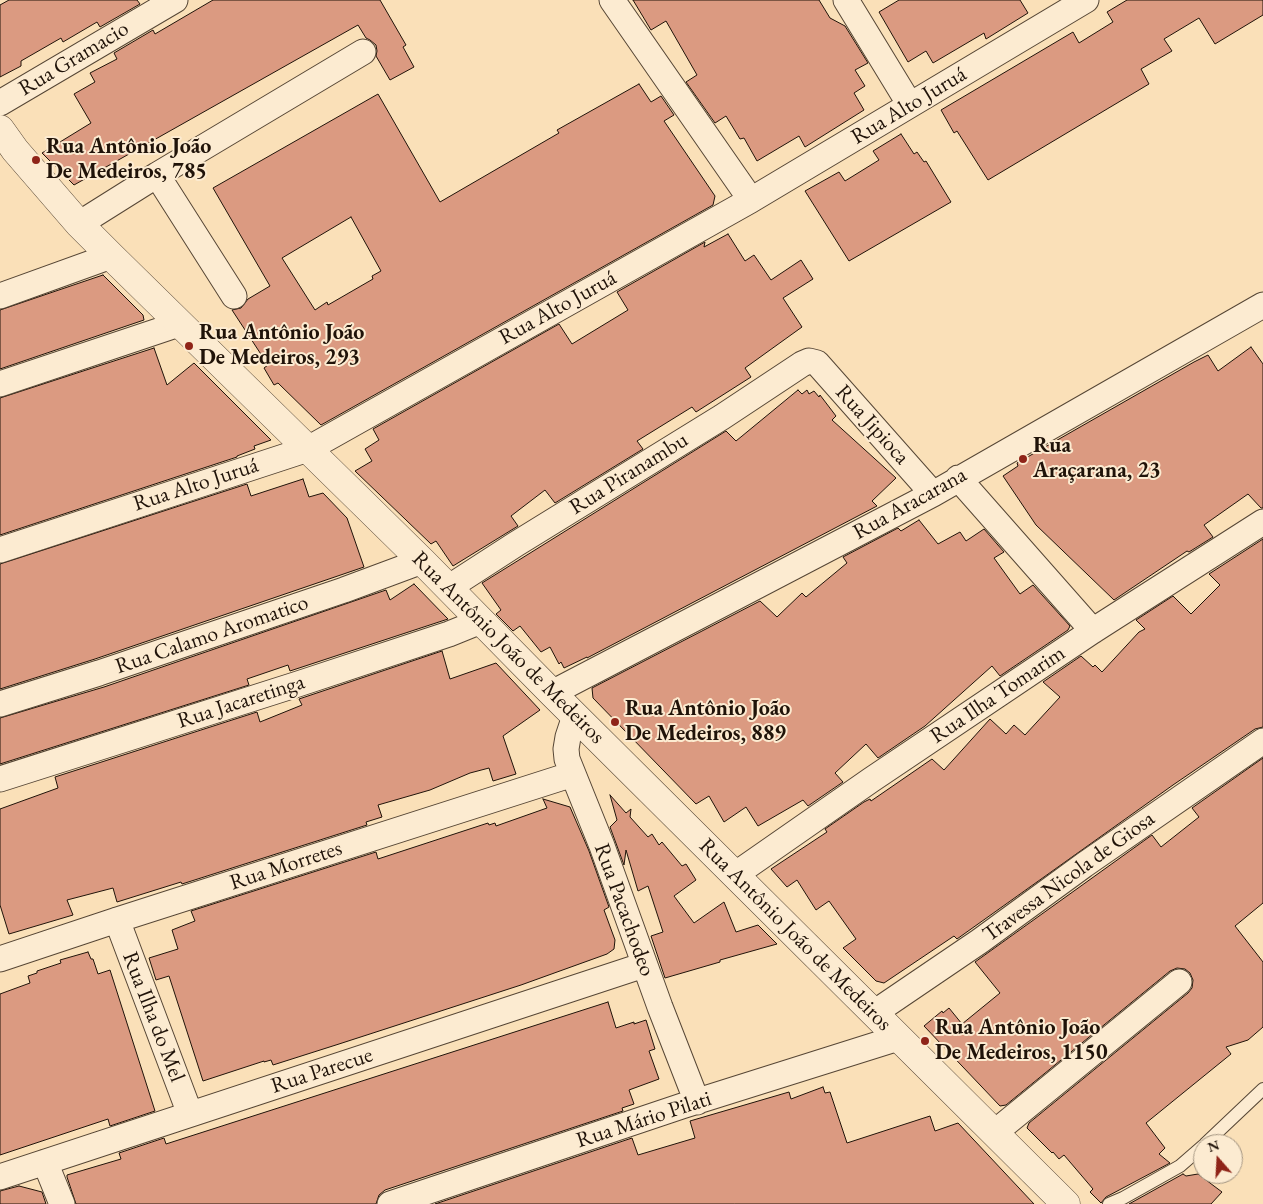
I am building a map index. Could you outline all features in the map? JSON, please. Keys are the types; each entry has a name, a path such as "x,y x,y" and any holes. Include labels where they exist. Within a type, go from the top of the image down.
{"street":[{"name":"Rua Gramacio","path":"0,103 174,0"},
{"path":"612,0 751,200"},
{"path":"846,0 910,105"},
{"name":"Rua Alto Juruá","path":"0,550 308,449 751,200 1080,1"},
{"path":"79,224 362,52"},
{"name":"Rua Antônio João de Medeiros","path":"0,129 15,150 79,224 422,561 575,716 1066,1204"},
{"path":"157,175 234,296"},
{"path":"0,296 111,256"},
{"name":"Rua Aracarana","path":"552,693 933,494 1263,305"},
{"path":"0,384 179,324"},
{"name":"Rua Jipioca","path":"809,361 817,363 933,494"},
{"name":"Rua Piranambu","path":"448,588 809,361"},
{"path":"958,478 1093,631"},
{"name":"Rua Ilha Tomarim","path":"736,874 880,774 1093,631 1263,522"},
{"name":"Rua Calamo Aromatico","path":"0,704 99,674 344,590 422,561"},
{"name":"Rua Jacaretinga","path":"0,779 298,684 449,634 481,621"},
{"name":"Rua Pacachodeo","path":"575,716 566,749 573,774 602,846 644,965 697,1102"},
{"name":"Travessa Nicola de Giosa","path":"874,1013 980,941 1092,859 1263,741"},
{"name":"Rua Morretes","path":"0,959 573,774"},
{"name":"Rua Ilha do Mel","path":"117,920 190,1114"},
{"name":"Rua Parecue","path":"0,1177 644,965"},
{"path":"994,1134 1180,982"},
{"name":"Rua Mário Pilati","path":"390,1204 697,1102 898,1038"},
{"path":"45,1162 62,1204"}],"lane":[{"path":"1216,1134 1263,1090"},
{"path":"1109,1204 1180,1166 1193,1155"}],"building":[{"path":"9,0 137,0 140,4 100,27 97,22 63,42 61,38 21,61 21,66 0,77 0,5"},
{"path":"213,0 380,0 406,45 403,47 414,67 390,80 376,56 376,45 366,38 358,25 74,185 42,153 91,123 74,94 95,82 90,73 117,59 114,53 153,30 155,34"},
{"path":"633,0 819,0 830,18 845,26 868,63 855,70 865,86 854,93 864,110 805,147 799,136 757,161 744,138 740,139 726,116 715,123 686,82 697,75 666,21 651,30"},
{"path":"899,0 1020,0 1028,13 986,39 984,33 933,63 926,51 908,62 879,12"},
{"path":"1127,0 1263,0 1263,15 1215,44 1199,18 1164,39 1172,51 1141,69 1149,84 988,180 957,131 954,133 941,110 1073,32 1079,43 1113,22 1107,12"},
{"path":"639,84 651,102 661,96 674,115 664,121 715,196 713,205 321,425 278,383 274,385 264,368 268,365 232,310 241,308 248,299 270,286 213,188 378,94 440,202 559,133 557,130","holes":["351,217 381,271 372,276 373,279 328,305 327,302 315,310 282,258"]},
{"path":"901,134 914,154 917,152 924,162 926,161 951,202 849,261 805,191 839,172 845,181 879,160 873,151"},
{"path":"728,234 745,261 754,255 771,280 801,260 813,279 783,298 802,327 745,368 751,377 696,412 692,407 637,441 643,449 555,503 545,490 511,516 518,526 453,566 436,541 431,544 355,471 372,461 365,449 379,440 373,429 559,324 572,344 628,310 617,292 705,242 704,247"},
{"path":"103,275 143,315 144,320 0,369 0,310"},
{"path":"1251,347 1263,364 1263,508 1248,494 1204,525 1213,537 1189,552 1187,551 1114,600 1036,525 1003,476 1018,466 1017,463 1194,362 1208,355 1218,371"},
{"path":"154,348 167,385 194,363 271,440 254,446 255,449 237,457 0,535 0,398"},
{"path":"798,390 802,394 807,390 809,394 814,391 819,397 820,395 836,416 832,420 896,478 872,501 877,506 587,658 564,668 561,662 559,664 550,647 541,652 520,626 513,631 496,614 501,610 482,583 726,431 736,441"},
{"path":"303,479 309,497 323,493 347,518 364,567 95,659 0,689 0,564 247,484 251,496"},
{"path":"919,520 938,544 960,532 966,541 984,529 1004,552 994,558 1020,594 1033,585 1070,626 1068,630 1000,676 992,666 925,726 878,758 866,744 835,773 843,782 808,806 803,800 758,826 746,807 724,822 709,796 696,804 593,698 592,688 760,601 777,617 802,593 806,597 847,563 843,557 898,528 901,531"},
{"path":"1263,539 1263,727 1255,729 1173,785 957,939 954,936 884,983 876,981 843,948 856,939 829,901 816,910 797,880 787,887 771,869 827,832 825,829 864,802 870,799 871,801 932,759 944,770 990,719 1006,734 1014,725 1025,735 1060,697 1043,682 1081,656 1102,672 1139,632 1145,629 1136,620 1173,596 1191,614 1220,585 1209,574"},
{"path":"414,584 448,619 290,671 288,665 247,679 249,685 0,764 0,718 104,687 386,590 390,600"},
{"path":"442,651 450,679 496,663 540,710 503,736 516,774 493,781 489,768 470,773 430,790 378,805 382,817 366,822 367,825 182,884 181,882 117,902 113,888 67,900 73,915 9,934 0,905 0,809 58,788 55,777 257,712 260,722 302,705 299,699"},
{"path":"1263,758 1263,903 1235,926 1263,962 1263,1027 1248,1040 1226,1047 1231,1054 1146,1123 1165,1148 1159,1154 1170,1163 1106,1197 1101,1203 1090,1192 1093,1189 1064,1155 1059,1159 1027,1128 1029,1123 1188,993 1192,988 1193,980 1190,973 1185,969 1177,968 1170,971 1006,1105 1000,1106 924,1026 942,1011 943,1013 949,1008 962,1024 1000,993 975,962 1152,835 1161,847 1199,817 1192,808"},
{"path":"610,795 626,813 631,809 630,817 648,837 652,834 659,845 662,842 682,866 686,864 696,880 674,896 694,923 724,902 736,932 758,925 777,944 665,978 651,936 663,932 648,886 638,891 626,850 624,865 610,827 617,820"},
{"path":"543,799 570,807 589,851 609,907 604,910 615,940 614,949 607,954 521,985 339,1044 273,1065 271,1060 264,1061 203,1081 169,976 156,980 149,958 178,949 172,930 195,921 191,911 376,852 378,859 488,823 489,825 495,823 496,826 547,808"},
{"path":"88,952 91,959 93,959 98,974 110,970 155,1111 110,1126 108,1119 0,1155 0,994 30,983 28,976 61,963 60,960"},
{"path":"608,1002 616,1028 646,1020 655,1049 649,1051 659,1079 629,1090 634,1104 622,1108 623,1111 385,1190 379,1195 376,1204 76,1204 67,1175 121,1159 119,1153 164,1138 166,1144"},
{"path":"823,1087 825,1093 830,1092 847,1143 930,1116 935,1131 958,1123 1034,1204 435,1204 632,1138 638,1155 695,1138 690,1121 789,1092 791,1099"},
{"path":"1183,1174 1186,1176 1193,1175 1193,1184 1211,1184 1222,1192 1211,1204 1129,1204"},
{"path":"19,1186 42,1192 46,1204 0,1204 0,1191"}],"place":[{"name":"Rua Antônio João De Medeiros, 785","path":"36,160"},
{"name":"Rua Antônio João De Medeiros, 293","path":"189,346"},
{"name":"Rua Araçarana, 23","path":"1023,459"},
{"name":"Rua Antônio João De Medeiros, 889","path":"615,722"},
{"name":"Rua Antônio João De Medeiros, 1150","path":"925,1041"}]}
